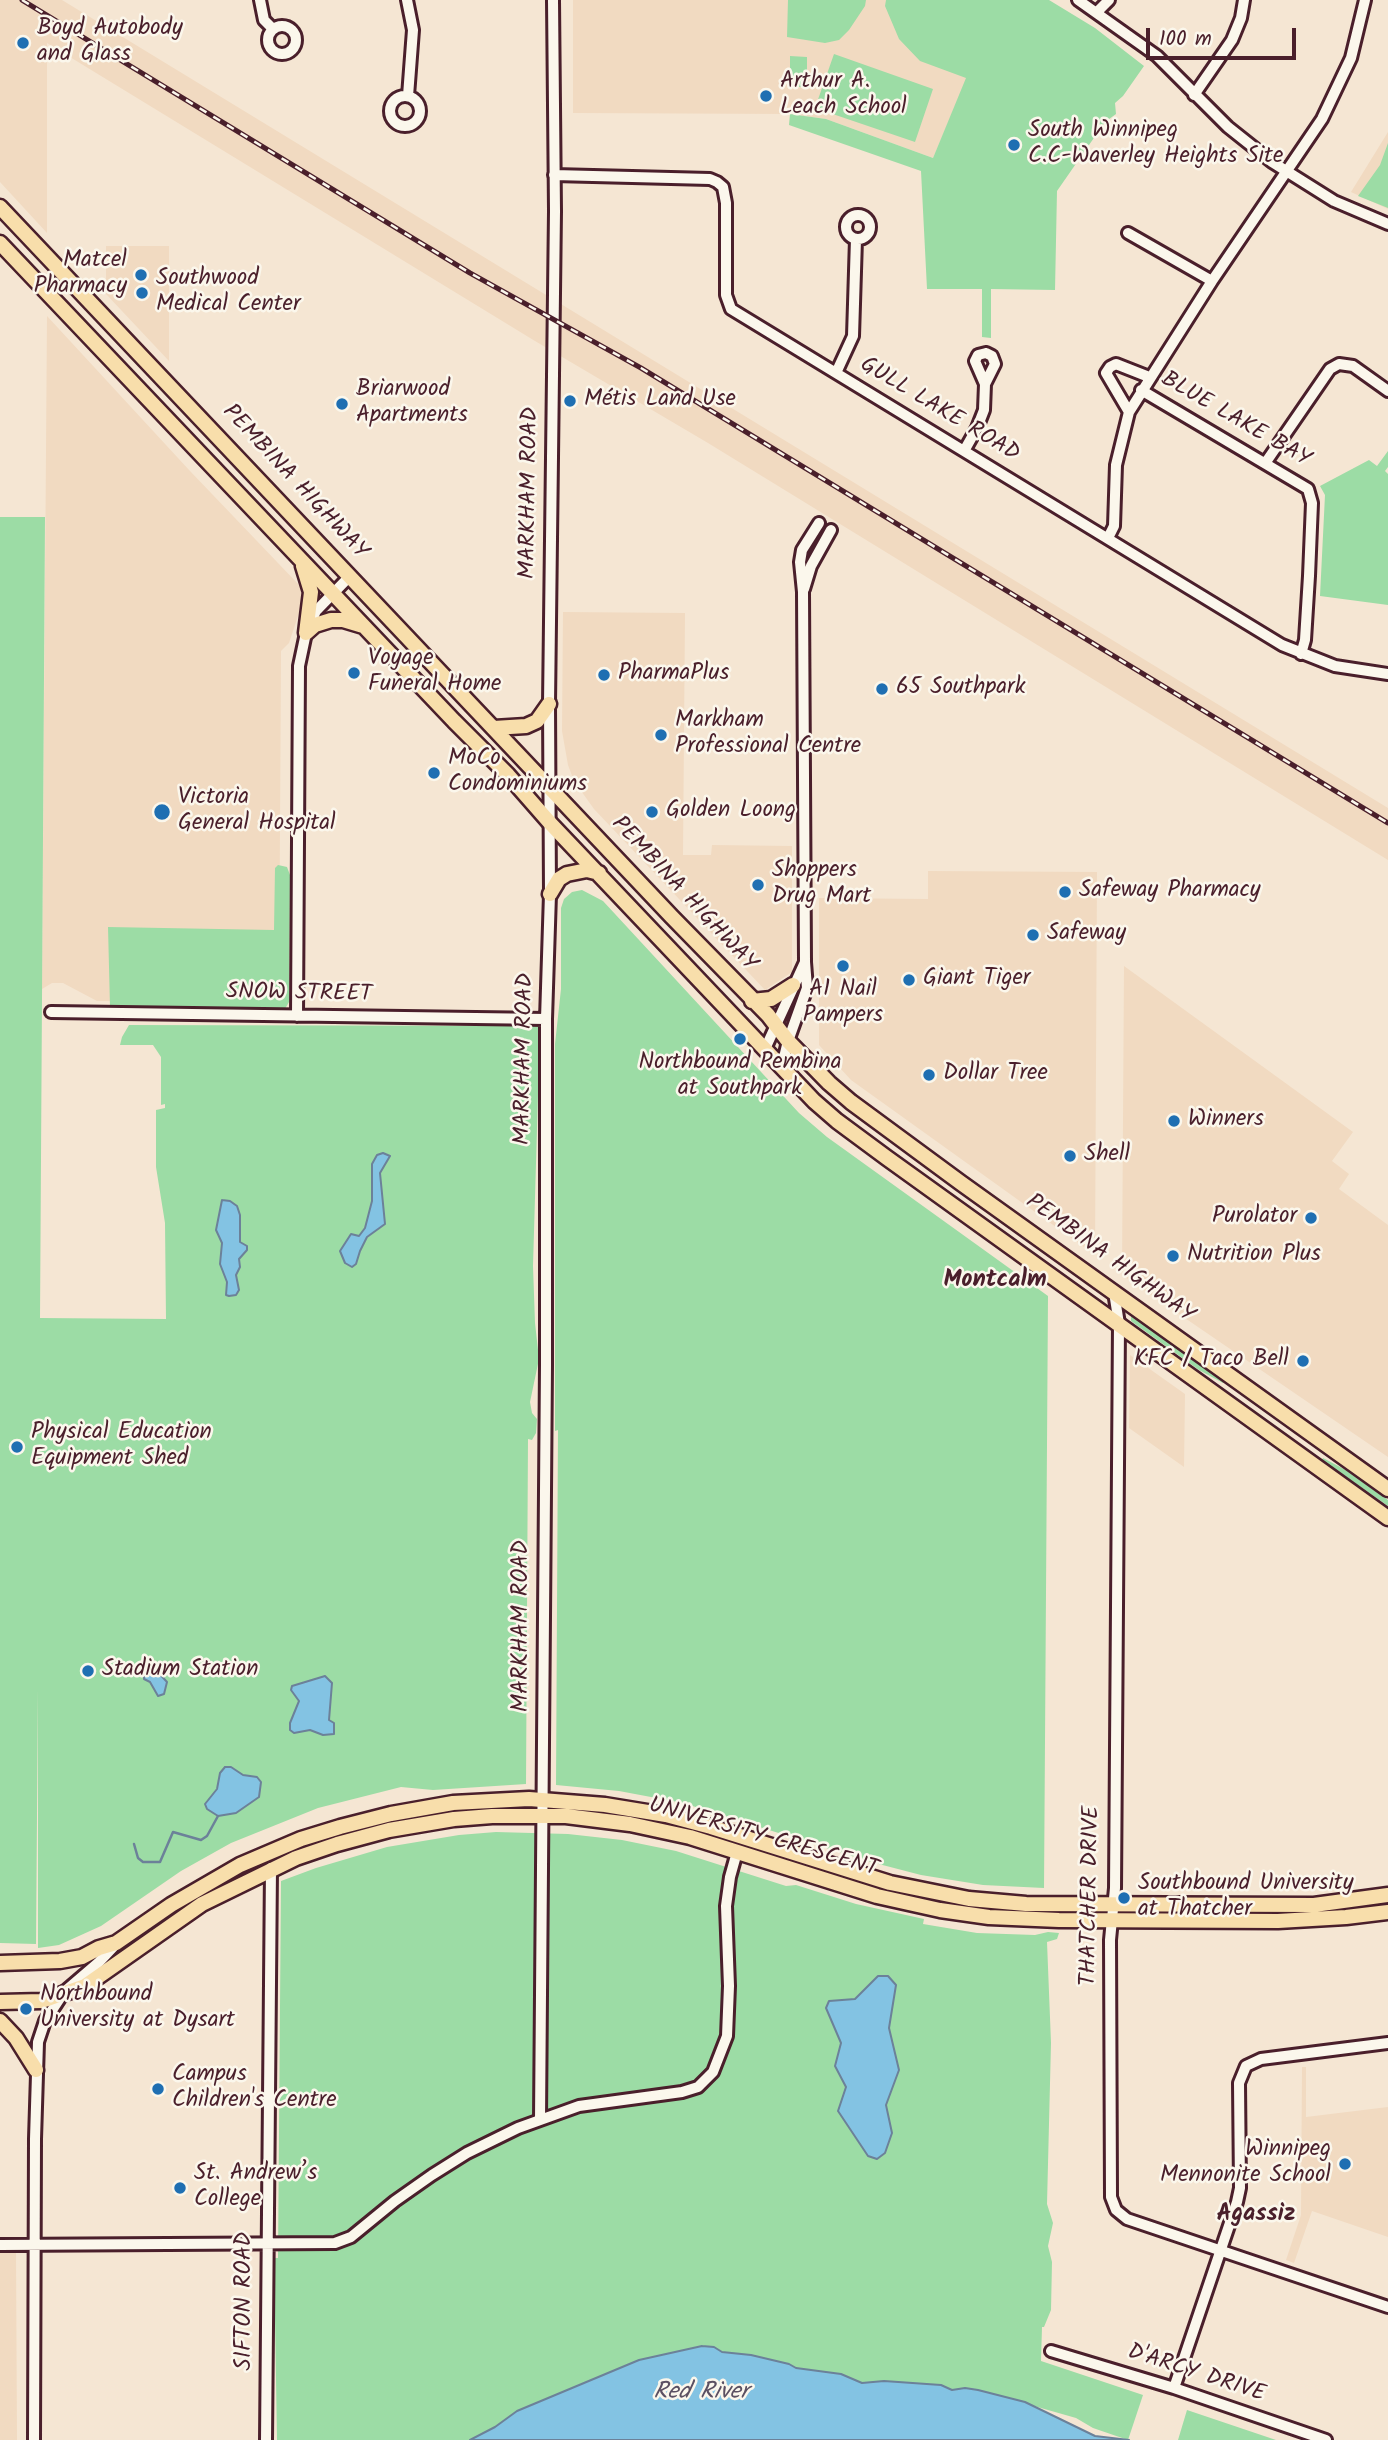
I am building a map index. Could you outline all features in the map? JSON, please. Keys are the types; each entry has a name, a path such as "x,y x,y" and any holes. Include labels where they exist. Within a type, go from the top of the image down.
{"main road":[{"name":"PEMBINA HIGHWAY","path":"0,207 768,1015 788,1041 851,1102 1388,1489"},
{"name":"PEMBINA HIGHWAY","path":"0,243 508,775 550,823 765,1049 837,1121 1388,1518"},
{"path":"210,464 230,449"},
{"path":"300,558 311,592 306,633"},
{"path":"306,633 315,625 331,620 343,620 364,627"},
{"path":"495,728 526,726 537,721 549,704"},
{"path":"550,894 559,879 567,874 587,870 598,873"},
{"path":"751,1000 771,999 793,985"},
{"name":"UNIVERSITY CRESCENT","path":"0,1964 60,1961 116,1943 217,1878 301,1839 370,1818 477,1801 543,1799 606,1805 676,1818 931,1893 999,1902 1314,1905 1360,1901 1388,1895"},
{"name":"UNIVERSITY CRESCENT","path":"0,2002 34,2002 60,1996 92,1982 196,1907 271,1868 337,1844 403,1827 454,1819 542,1815 629,1824 690,1837 877,1896 928,1908 1004,1918 1298,1921 1388,1912"},
{"path":"0,2021 16,2038 36,2070"}],"street":[{"path":"260,0 264,20 273,29"},
{"path":"407,0 412,30 408,96"},
{"name":"MARKHAM ROAD","path":"540,2119 554,0"},
{"path":"1079,0 1157,56 1194,95 1252,147 1286,172 1334,201 1388,224"},
{"path":"1097,12 1109,0"},
{"path":"1194,95 1232,40 1241,18 1244,0"},
{"path":"1108,538 1114,526 1118,454 1129,412 1212,281 1306,145 1334,96 1351,58 1365,0"},
{"name":"GULL LAKE ROAD","path":"554,175 710,179 717,182 723,187 726,203 726,295 731,309 1282,645 1335,666 1388,674"},
{"path":"1128,233 1212,281"},
{"path":"836,373 853,336 856,239"},
{"path":"1129,412 1106,373 1116,364 1149,377"},
{"path":"1266,462 1330,369 1339,364 1353,366 1388,391"},
{"path":"964,451 984,410 985,384"},
{"name":"BLUE LAKE BAY","path":"1142,390 1308,489 1312,503 1305,640 1301,653"},
{"path":"782,1066 807,988 804,962 803,592 800,574 802,550 819,523"},
{"path":"803,592 811,566 831,530"},
{"path":"297,1016 299,666 306,633 316,611 349,576"},
{"path":"765,1049 804,962"},
{"name":"SNOW STREET","path":"51,1012 546,1019"},
{"name":"THATCHER DRIVE","path":"1114,1292 1119,1324 1111,2197 1116,2210 1127,2219 1388,2307"},
{"path":"0,2245 267,2241 335,2243 346,2239 403,2194 447,2165 540,2119 595,2102 692,2090 708,2079 722,2054 727,2036 729,1997 726,1906 737,1852"},
{"name":"SIFTON ROAD","path":"266,2440 271,1868"},
{"path":"34,2440 36,2070 42,2027 60,1996 116,1943"},
{"path":"1174,2388 1240,2188 1239,2083 1246,2066 1261,2059 1388,2043"},
{"name":"D'ARCY DRIVE","path":"1052,2351 1174,2388 1326,2440"}],"shaded area":[{"path":"0,0 62,0 1388,808 1388,860 708,443 535,341 47,43 47,233 0,182"},
{"name":"Arthur A. Leach School","path":"573,0 990,0 967,78 933,158 826,119 790,114 573,113"},
{"path":"1388,132 1388,209 1351,192"},
{"path":"106,246 169,246 169,361 106,294"},
{"name":"Victoria General Hospital","path":"47,316 300,586 303,601 289,643 281,651 279,1002 97,1001 63,983 52,983 42,989"},
{"path":"563,612 685,613 683,855 711,855 712,845 792,846 792,972 765,990 594,809 574,781 568,765 562,731"},
{"path":"928,871 1097,872 1095,1255 851,1080 819,1045 819,898 928,899"},
{"path":"1124,966 1353,1132 1332,1161 1349,1174 1339,1189 1388,1225 1388,1457 1122,1275"},
{"path":"1130,1355 1185,1394 1184,1467 1129,1428"},
{"name":"Winnipeg Mennonite School","path":"1302,2067 1306,2067 1306,2117 1388,2107 1388,2237 1312,2211 1294,2263 1286,2260 1301,2215"},
{"path":"0,2251 16,2252 17,2440 0,2440"}],"green space":[{"path":"788,0 866,0 849,30 839,40 825,43 787,37"},
{"name":"South Winnipeg C.C-Waverley Heights Site","path":"886,0 1049,0 1095,28 1144,66 1115,103 1116,114 1105,122 1057,191 1055,290 991,289 991,338 982,337 982,289 927,289 921,171 789,125 790,114 826,119 933,158 966,78 920,61 899,39 885,6"},
{"path":"834,54 933,89 915,142 815,108"},
{"path":"790,56 807,57 807,87 790,87"},
{"path":"1388,143 1388,208 1358,196 1380,165"},
{"path":"1388,451 1388,467 1385,471 1388,474 1388,605 1320,596 1325,495 1320,486 1369,460 1377,466"},
{"path":"0,517 45,517 40,1318 166,1319 165,1223 156,1167 156,1110 165,1108 165,1104 161,1105 161,1057 153,1045 120,1045 129,1025 540,1026 533,1266 539,1359 530,1402 532,1413 537,1419 536,1433 532,1440 528,1439 526,1784 433,1790 401,1787 318,1808 231,1843 181,1871 101,1926 59,1945 38,1948 38,1688 36,1944 0,1943"},
{"path":"278,865 287,867 290,875 289,1002 285,1009 110,1007 108,927 274,930 275,868"},
{"path":"582,890 603,901 799,1113 827,1137 1048,1296 1044,1888 983,1885 921,1875 683,1803 619,1791 556,1785 558,1430 555,1431 555,1044 561,989 561,908 564,899 572,892"},
{"path":"1131,1315 1224,1382 1199,1370 1131,1321"},
{"path":"1323,1458 1344,1469 1388,1500 1388,1506 1322,1460"},
{"path":"496,1832 568,1834 622,1840 676,1851 786,1886 796,1885 856,1904 924,1919 923,1924 977,1933 1059,1933 1057,1939 1047,1942 1051,2043 1047,2204 1053,2223 1048,2246 1052,2262 1051,2310 1042,2327 1041,2361 1143,2395 1128,2440 1093,2428 1076,2418 978,2390 952,2390 941,2385 884,2381 862,2383 841,2374 795,2368 789,2364 751,2355 722,2352 714,2347 517,2411 470,2440 277,2440 274,2258 278,2258 281,1881 387,1847"},
{"path":"1187,2410 1276,2440 1178,2440"}],"water":[{"path":"383,1153 390,1156 380,1173 385,1224 367,1237 356,1264 352,1267 345,1263 340,1251 351,1234 359,1236 365,1228 372,1201 372,1164 377,1155"},
{"path":"222,1200 237,1206 240,1215 240,1242 247,1246 239,1259 240,1267 236,1275 239,1290 236,1295 229,1296 226,1295 227,1282 220,1264 222,1243 216,1230"},
{"path":"155,1669 167,1682 164,1694 158,1696 150,1682 144,1679 144,1670"},
{"path":"325,1676 332,1683 329,1720 334,1723 334,1734 323,1735 310,1730 294,1733 290,1730 290,1723 299,1701 291,1690 292,1686"},
{"path":"225,1767 231,1767 243,1775 257,1777 261,1782 259,1797 236,1813 218,1816 207,1809 205,1804 217,1789 220,1773"},
{"path":"878,1976 888,1976 896,1985 889,2028 899,2070 886,2105 892,2133 885,2153 877,2159 868,2156 838,2111 846,2087 835,2066 841,2043 826,2008 829,2001 855,1999"},
{"name":"Red River","path":"702,2346 714,2347 722,2352 751,2355 796,2368 841,2374 862,2383 884,2381 941,2385 952,2390 978,2390 1025,2402 1095,2436 1129,2440 470,2440 517,2411 639,2360"}],"waterway":[{"path":"134,1844 138,1858 143,1862 160,1862 173,1832 201,1840 207,1836 218,1816"}],"railway":[{"path":"22,0 470,273 641,368 1388,823"}],"place":[{"name":"Boyd Autobody and Glass","path":"23,43"},
{"name":"Arthur A. Leach School","path":"766,96"},
{"name":"South Winnipeg C.C-Waverley Heights Site","path":"1014,145"},
{"name":"Matcel Pharmacy","path":"141,275"},
{"name":"Southwood Medical Center","path":"142,293"},
{"name":"Métis Land Use","path":"570,401"},
{"name":"Briarwood Apartments","path":"342,404"},
{"name":"Voyage Funeral Home","path":"354,673"},
{"name":"PharmaPlus","path":"604,675"},
{"name":"65 Southpark","path":"882,689"},
{"name":"Markham Professional Centre","path":"661,735"},
{"name":"MoCo Condominiums","path":"434,773"},
{"name":"Victoria General Hospital","path":"162,812"},
{"name":"Golden Loong","path":"652,812"},
{"name":"Shoppers Drug Mart","path":"758,885"},
{"name":"Safeway Pharmacy","path":"1065,892"},
{"name":"Safeway","path":"1033,935"},
{"name":"A1 Nail Pampers","path":"843,966"},
{"name":"Giant Tiger","path":"909,980"},
{"name":"Northbound Pembina at Southpark","path":"740,1039"},
{"name":"Dollar Tree","path":"929,1075"},
{"name":"Winners","path":"1174,1121"},
{"name":"Shell","path":"1070,1156"},
{"name":"Purolator","path":"1311,1218"},
{"name":"Nutrition Plus","path":"1173,1256"},
{"name":"KFC / Taco Bell","path":"1303,1361"},
{"name":"Physical Education Equipment Shed","path":"17,1447"},
{"name":"Stadium Station","path":"88,1671"},
{"name":"Southbound University at Thatcher","path":"1124,1898"},
{"name":"Northbound University at Dysart","path":"26,2009"},
{"name":"Campus Children's Centre","path":"158,2089"},
{"name":"Winnipeg Mennonite School","path":"1345,2164"},
{"name":"St. Andrew’s College","path":"180,2188"}],"district":[{"name":"Montcalm","path":"995,1282"},
{"name":"Agassiz","path":"1256,2216"}]}
